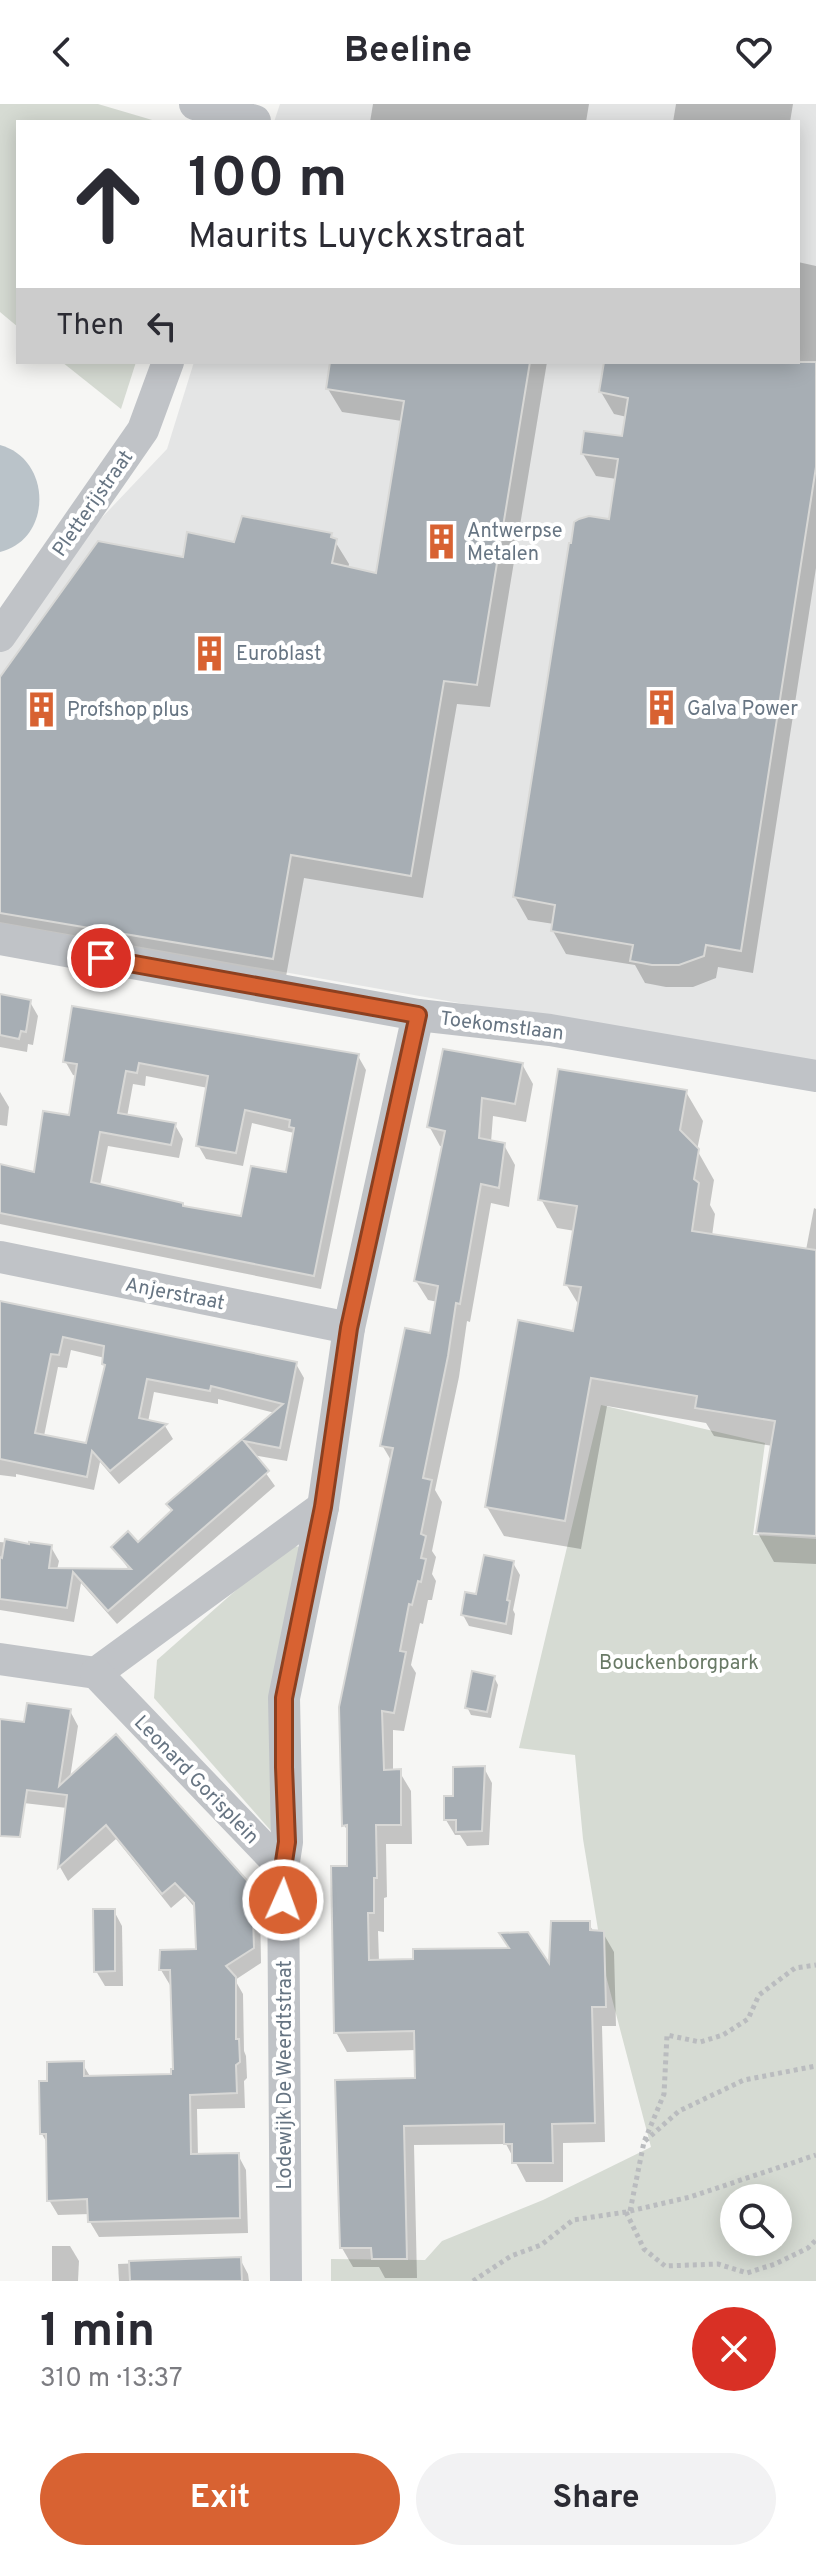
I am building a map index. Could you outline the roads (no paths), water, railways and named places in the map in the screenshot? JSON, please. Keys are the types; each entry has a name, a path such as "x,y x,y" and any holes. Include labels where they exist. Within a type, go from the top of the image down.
{"street":[{"path":"195,104 248,120"},
{"name":"Pletterijstraat","path":"0,636 143,430 167,364"},
{"name":"Toekomstlaan","path":"0,939 418,1015 550,1030 816,1076"},
{"name":"Leonard Gorisplein","path":"283,1868 287,1842 284,1698 323,1507 349,1328 418,1015"},
{"name":"Anjerstraat","path":"0,1257 349,1328"},
{"path":"0,1659 96,1673 323,1507"},
{"name":"Leonard Gorisplein","path":"96,1673 283,1868"},
{"name":"Lodewijk De Weerdtstraat","path":"283,1868 286,2281"}],"place":[{"name":"Antwerpse Metalen","path":"441,541"},
{"name":"Euroblast","path":"210,653"},
{"name":"Galva Power","path":"661,708"},
{"name":"Profshop plus","path":"41,709"}],"park label":[{"name":"Bouckenborgpark","path":"679,1662"}]}
